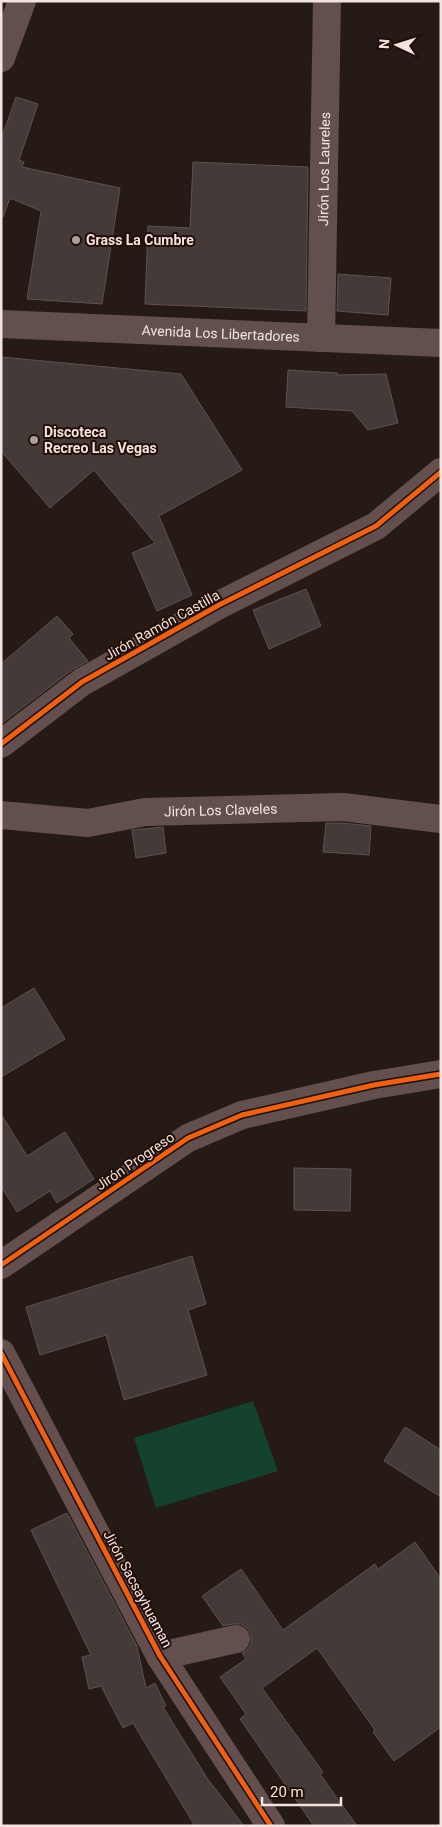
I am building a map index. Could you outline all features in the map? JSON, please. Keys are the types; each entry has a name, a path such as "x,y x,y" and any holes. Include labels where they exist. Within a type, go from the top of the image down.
{"street":[{"path":"1,58 22,1"},
{"name":"Jirón Los Laureles","path":"321,338 327,1"},
{"name":"Avenida Los Libertadores","path":"1,324 441,343"},
{"name":"Jirón Ramón Castilla","path":"1,744 82,682 219,606 376,526 441,472"},
{"name":"Jirón Los Claveles","path":"1,815 88,823 146,812 343,807 441,819"},
{"name":"Jirón Progreso","path":"1,1265 188,1138 242,1116 374,1085 441,1074"},
{"name":"Jirón Sacsayhuaman","path":"1,1353 160,1656 271,1826"},
{"path":"160,1656 236,1639"}],"green space":[{"path":"253,1401 278,1471 156,1508 134,1438"}],"building":[{"path":"16,97 38,104 19,160 24,162 22,167 120,188 102,304 27,299 41,211 10,198 3,217 1,217 1,140"},
{"path":"193,162 308,167 306,311 145,304 148,226 190,228"},
{"path":"338,274 391,278 388,315 337,311"},
{"path":"1,357 181,374 242,470 159,516 192,595 157,611 132,553 155,543 94,470 50,508 1,451"},
{"path":"288,370 337,373 337,375 386,374 398,423 368,430 352,411 286,407"},
{"path":"306,589 321,626 269,649 253,610"},
{"path":"57,616 73,634 69,638 88,661 72,670 1,724 1,664"},
{"path":"326,823 371,826 369,855 323,852"},
{"path":"163,827 166,853 136,858 132,830"},
{"path":"34,988 65,1039 1,1077 1,1008"},
{"path":"1,1114 27,1156 65,1132 94,1179 57,1203 50,1191 17,1212 1,1186"},
{"path":"294,1168 351,1169 350,1211 294,1210"},
{"path":"192,1256 206,1304 188,1310 207,1375 124,1400 106,1335 40,1355 26,1307"},
{"path":"405,1427 441,1450 441,1497 384,1461"},
{"path":"67,1513 137,1646 146,1688 155,1683 166,1706 163,1707 207,1778 244,1826 195,1826 133,1723 123,1728 101,1686 89,1689 82,1657 91,1655 31,1530"},
{"path":"415,1542 441,1579 441,1727 394,1761 373,1732 375,1730 317,1648 262,1688 323,1772 320,1774 357,1826 314,1826 240,1719 246,1714 220,1677 246,1659 242,1653 251,1644 251,1635 248,1629 241,1624 223,1626 202,1596 241,1569 283,1630 375,1564 378,1569"}],"cycle path":[{"path":"1,744 82,682 219,605 376,526 441,472"},
{"path":"1,1265 188,1138 242,1115 374,1085 441,1074"},
{"path":"1,1353 160,1656 271,1826"}],"place":[{"name":"Grass La Cumbre","path":"76,240"},
{"name":"Discoteca Recreo Las Vegas","path":"34,440"}]}
